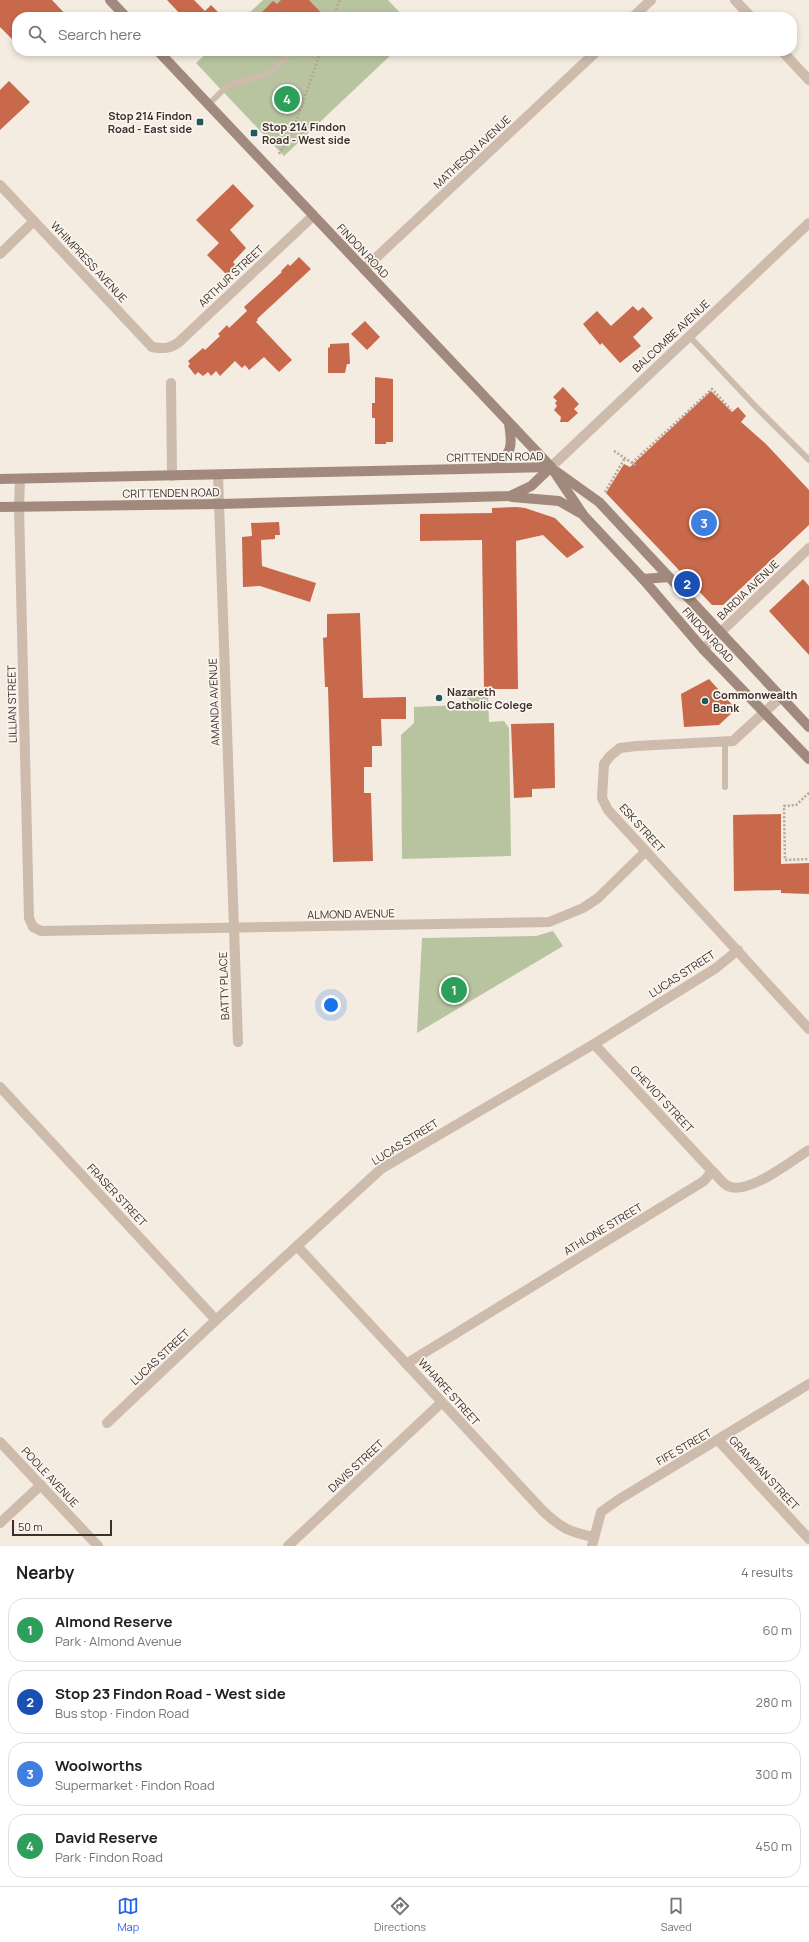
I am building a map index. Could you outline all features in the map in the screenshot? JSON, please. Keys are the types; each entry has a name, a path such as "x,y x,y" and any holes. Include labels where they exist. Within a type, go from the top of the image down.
{"main road":[{"path":"110,0 121,12"},
{"name":"FINDON ROAD","path":"163,56 550,467 583,515 643,579 703,649 809,759"},
{"path":"492,468 505,459 509,452 511,444 509,424"},
{"name":"FINDON ROAD","path":"550,467 599,502 809,727"},
{"name":"CRITTENDEN ROAD","path":"0,479 550,467"},
{"name":"CRITTENDEN ROAD","path":"0,507 219,504 510,496 535,483 550,467"},
{"path":"510,496 559,501 583,515"},
{"path":"643,579 669,577"}],"street":[{"path":"638,12 651,0"},
{"path":"735,0 746,12"},
{"name":"MATHESON AVENUE","path":"364,270 592,56"},
{"path":"787,56 809,80"},
{"name":"WHIMPRESS AVENUE","path":"0,185 152,346 163,349"},
{"name":"ARTHUR STREET","path":"163,349 172,348 179,342 313,216"},
{"path":"0,254 34,221"},
{"name":"BALCOMBE AVENUE","path":"550,467 809,223"},
{"path":"171,383 172,476"},
{"name":"AMANDA AVENUE","path":"218,475 234,928"},
{"name":"LILLIAN STREET","path":"20,479 19,507 29,918 33,927"},
{"name":"BARDIA AVENUE","path":"703,649 809,548"},
{"name":"ESK STREET","path":"781,697 733,741 725,743 636,746 620,748 610,756 604,764 602,798 608,810 809,1029"},
{"name":"ALMOND AVENUE","path":"33,927 41,931 549,922 583,908 598,898 646,850"},
{"name":"BATTY PLACE","path":"234,928 238,1042"},
{"name":"LUCAS STREET","path":"107,1423 216,1320 381,1169 594,1044 716,968 738,950"},
{"name":"CHEVIOT STREET","path":"594,1044 712,1171"},
{"name":"FRASER STREET","path":"0,1087 216,1320"},
{"path":"712,1171 728,1186 741,1188 755,1184 809,1150"},
{"name":"ATHLONE STREET","path":"406,1364 704,1182 712,1171"},
{"name":"WHARFE STREET","path":"297,1246 441,1403 543,1511 561,1527 593,1542"},
{"name":"FIFE STREET","path":"593,1542 601,1512 618,1500 809,1384"},
{"name":"DAVIS STREET","path":"288,1546 441,1403"},
{"name":"GRAMPIAN STREET","path":"718,1440 809,1539"},
{"name":"POOLE AVENUE","path":"0,1442 98,1546"},
{"path":"0,1523 41,1485"}],"lane":[{"path":"208,105 228,85 269,74 287,56"},
{"path":"689,336 756,408 809,460"},
{"path":"725,743 725,787"}],"path":[{"path":"335,12 340,0"},
{"path":"279,154 291,135 319,56"},
{"path":"632,463 712,389 731,410"},
{"path":"614,451 637,466"},
{"path":"603,496 625,458"},
{"path":"809,793 796,806 784,806 785,860 809,860"}],"green space":[{"path":"263,0 388,0 399,12 250,12"},
{"path":"204,56 390,56 284,156 196,63"},
{"path":"488,695 489,722 504,721 509,728 511,856 402,859 401,735 414,723 414,707 460,705 470,696"},
{"path":"553,931 563,946 417,1033 422,938 536,936"}],"building":[{"path":"0,0 52,0 63,12 12,12 12,39 0,27"},
{"path":"167,0 194,0 205,11 211,5 218,12 178,12"},
{"path":"281,0 309,0 320,12 262,12 273,1 277,4"},
{"path":"9,81 30,102 0,130 0,90"},
{"path":"233,184 254,206 230,230 246,248 233,262 236,266 227,275 207,255 219,243 196,220"},
{"path":"299,257 311,269 257,319 258,320 256,322 292,360 279,372 264,357 249,370 245,365 242,368 235,361 220,376 216,371 211,376 208,372 203,376 198,372 195,375 188,366 190,364 188,361 203,348 205,350 220,336 218,334 227,325 229,328 247,311 244,307 282,272 281,271 288,264 290,266"},
{"path":"633,306 638,311 643,307 653,318 633,337 641,346 620,363 602,343 600,345 583,324 597,311 611,326"},
{"path":"365,321 380,337 367,350 351,334"},
{"path":"349,343 350,364 347,364 345,373 328,373 328,348 330,347 330,344"},
{"path":"375,377 393,379 393,442 386,442 386,444 375,444 375,418 372,418 372,403 375,403"},
{"path":"563,387 579,404 574,409 578,413 568,422 560,422 561,417 554,410 557,406 555,403 557,401 553,397"},
{"path":"711,391 732,412 738,407 746,416 741,422 766,444 809,490 809,525 723,605 712,605 606,493 624,464 630,467"},
{"path":"492,508 525,508 555,518 584,547 567,558 543,535 516,541 518,689 484,689 482,540 420,541 420,514 492,513"},
{"path":"279,522 280,535 275,535 275,539 261,540 262,566 316,583 310,602 260,586 243,587 242,537 252,536 251,523"},
{"path":"803,579 809,586 809,655 769,611"},
{"path":"360,613 363,698 406,697 406,719 381,719 382,746 372,746 372,767 364,767 364,793 371,793 373,861 333,862 328,687 325,687 323,638 327,637 327,614"},
{"name":"Commonwealth Bank","path":"709,679 736,709 719,725 684,727 681,694"},
{"path":"554,723 555,788 532,789 532,797 514,798 511,724"},
{"path":"781,814 781,864 809,863 809,894 781,893 781,890 734,891 733,815"}],"place":[{"name":"David Reserve","path":"287,99"},
{"name":"Stop 214 Findon Road - East side","path":"200,122"},
{"name":"Stop 214 Findon Road - West side","path":"254,133"},
{"name":"Woolworths","path":"704,523"},
{"name":"Stop 23 Findon Road - West side","path":"687,584"},
{"name":"Nazareth Catholic Colege","path":"439,698"},
{"name":"Commonwealth Bank","path":"705,701"},
{"name":"Almond Reserve","path":"454,990"}]}
